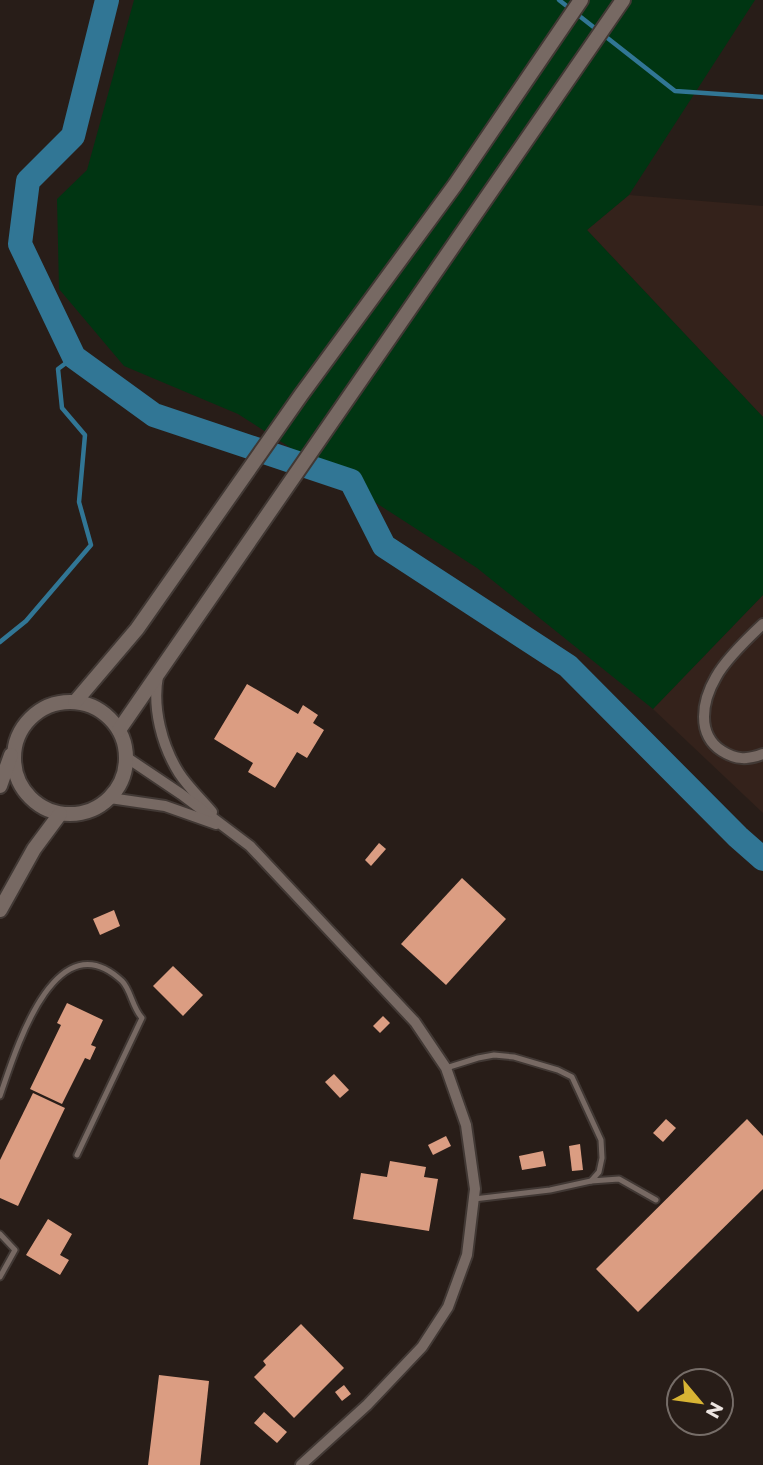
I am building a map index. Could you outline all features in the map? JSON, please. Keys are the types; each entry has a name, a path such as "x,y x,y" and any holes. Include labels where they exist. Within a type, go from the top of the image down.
{"street":[{"path":"75,702 138,629 301,396 455,185 581,0"},
{"path":"119,730 623,0"},
{"path":"763,624 716,677 702,717 708,738 720,750 738,759 763,754"},
{"path":"159,673 156,686 159,727 179,773 225,827"},
{"path":"0,786 15,744 21,729 31,717 52,705 75,702 93,706 108,716 119,730 125,747 126,765 120,783 110,798 95,808 78,814 60,814 42,808 28,796 18,780 14,763 15,744"},
{"path":"126,757 250,846 415,1021 446,1068 466,1125 475,1189 467,1255 448,1307 422,1347 367,1405 301,1465"},
{"path":"110,798 165,806 225,827"},
{"path":"0,910 34,849 60,814"}],"lane":[{"path":"0,1096 20,1041 37,1005 65,970 74,965 86,964 99,967 117,977 124,983 137,1013 142,1018 77,1155"},
{"path":"446,1068 478,1058 514,1056 572,1077 601,1140 602,1158 599,1172 591,1181"},
{"path":"474,1199 512,1196 591,1181 619,1179 656,1200"},
{"path":"0,1234 15,1250 0,1277"}],"shaded area":[{"path":"629,195 763,206 763,417 587,230"},
{"path":"763,595 763,813 653,709"}],"green space":[{"path":"134,0 755,0 629,195 587,230 763,417 763,595 653,709 477,568 238,414 124,366 59,289 57,199 87,170"}],"building":[{"path":"247,684 298,714 303,705 318,715 313,723 324,730 307,758 297,752 275,788 248,772 253,763 214,739"},
{"path":"379,843 386,849 371,866 365,860"},
{"path":"462,878 506,919 446,985 401,944"},
{"path":"114,910 120,926 100,935 93,919"},
{"path":"173,966 203,995 183,1016 153,986"},
{"path":"67,1003 103,1020 91,1045 96,1047 90,1060 85,1058 62,1104 30,1089 61,1025 57,1023"},
{"path":"383,1016 390,1023 380,1033 373,1026"},
{"path":"334,1074 349,1090 340,1098 325,1082"},
{"path":"33,1093 65,1108 18,1206 0,1198 0,1160"},
{"path":"666,1119 676,1128 663,1142 653,1133"},
{"path":"747,1119 763,1136 763,1189 638,1312 596,1269"},
{"path":"446,1136 451,1146 433,1155 428,1145"},
{"path":"580,1144 583,1170 572,1171 569,1146"},
{"path":"543,1151 546,1166 522,1170 519,1156"},
{"path":"390,1161 426,1167 424,1177 438,1179 429,1231 353,1219 361,1173 387,1177"},
{"path":"48,1219 72,1234 60,1255 69,1260 60,1275 26,1255"},
{"path":"301,1324 344,1368 294,1418 254,1377 266,1365 263,1361"},
{"path":"159,1375 209,1381 200,1465 148,1465"},
{"path":"344,1385 351,1394 342,1401 335,1392"},
{"path":"264,1412 287,1432 277,1443 254,1423"}],"waterway":[{"path":"107,0 73,136 28,181 20,244 74,357 154,415 351,481 384,546 568,666 763,859"},
{"path":"559,0 675,91 763,97"},
{"path":"0,642 26,621 91,545 79,502 85,435 62,408 58,369 74,357"}]}
